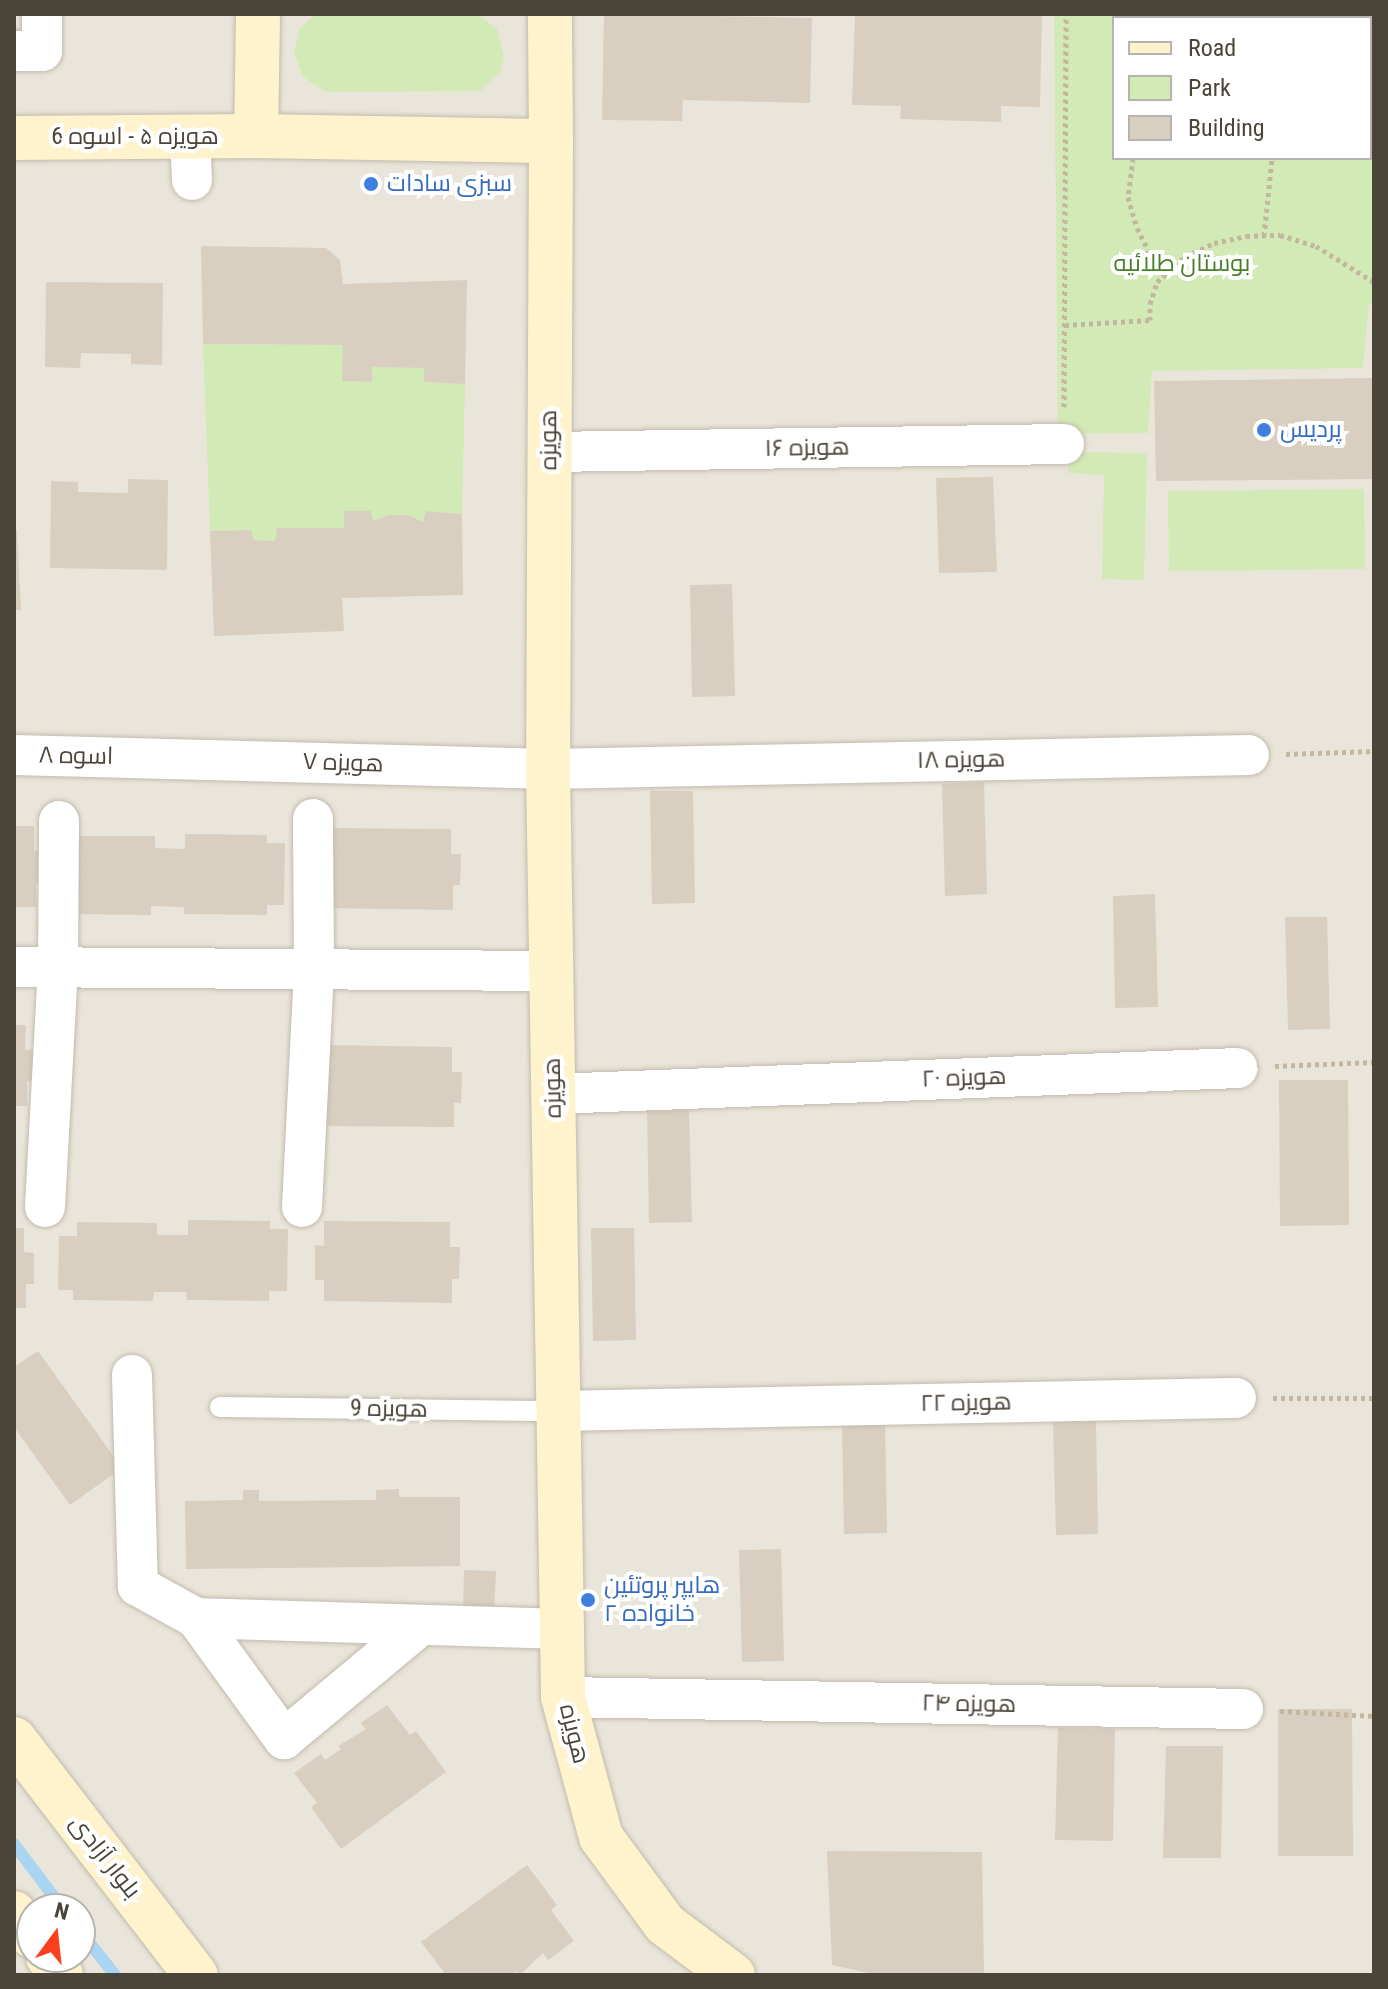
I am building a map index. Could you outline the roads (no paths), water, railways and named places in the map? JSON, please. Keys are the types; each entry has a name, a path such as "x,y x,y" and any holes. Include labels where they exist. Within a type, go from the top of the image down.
{"street":[{"path":"14,51 42,51 42,14"},
{"path":"258,14 256,136 551,141"},
{"name":"هویزه","path":"550,14 548,769 563,1697 601,1837 665,1924 733,1975"},
{"name":"هویزه ۵ - اسوه 6","path":"14,138 256,136"},
{"path":"190,137 192,180"},
{"name":"هویزه ‍۱۶","path":"549,452 1064,444"},
{"name":"اسوه ۸","path":"14,755 139,758"},
{"name":"هویزه ‍۱۸","path":"548,769 1249,755"},
{"name":"هویزه ۷","path":"139,758 548,769"},
{"path":"302,1207 314,969 313,819"},
{"path":"45,1207 58,967 59,821"},
{"path":"14,967 551,971"},
{"name":"هویزه ‍۲۰","path":"553,1094 1238,1068"},
{"path":"132,1375 138,1586 196,1618 284,1739 421,1625"},
{"name":"هویزه ‍۲۲","path":"558,1411 1236,1398"},
{"path":"196,1618 562,1629"},
{"name":"هویزه ‍۲۴","path":"563,1697 1243,1709"},
{"name":"بلوار آزادی","path":"14,1739 196,1975"}],"lane":[{"name":"هویزه 9","path":"220,1407 558,1411"}],"waterway":[{"path":"14,1844 51,1893"},
{"path":"96,1951 115,1975"}],"place":[{"name":"سبزی سادات","path":"371,184"},
{"name":"پردیس","path":"1264,430"},
{"name":"هایپر پروتئین خانواده ۲","path":"588,1600"}],"park label":[{"name":"بوستان طلائیه","path":"1182,264"}]}
